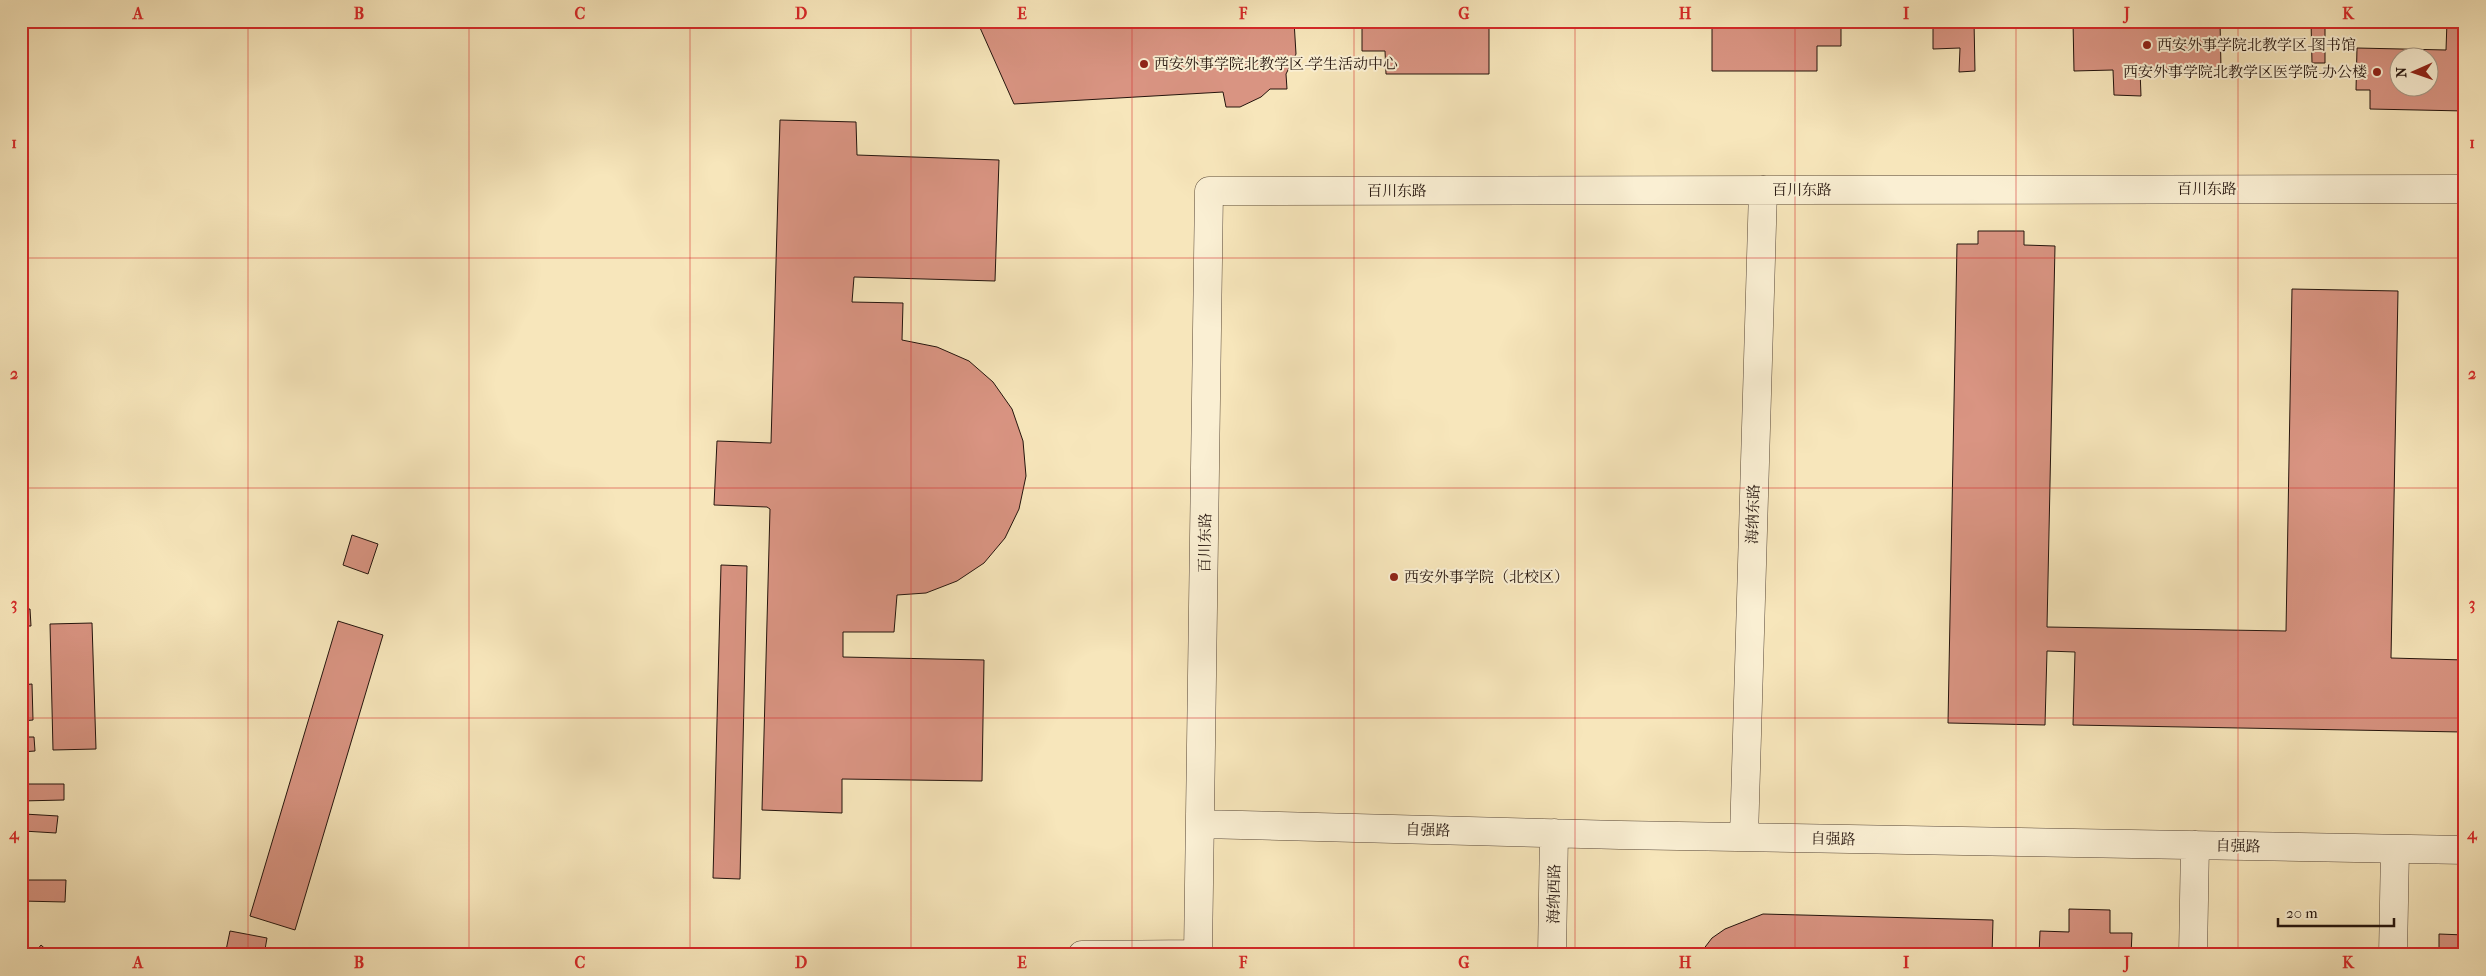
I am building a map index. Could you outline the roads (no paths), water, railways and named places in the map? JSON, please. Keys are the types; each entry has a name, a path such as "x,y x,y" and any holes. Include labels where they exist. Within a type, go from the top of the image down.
{"street":[{"name":"百川东路","path":"1082,955 1198,954 1209,191 2465,189"},
{"name":"海纳东路","path":"1744,837 1763,190"},
{"name":"自强路","path":"1201,824 1744,837 2465,850"},
{"name":"海纳西路","path":"1552,955 1554,833"},
{"path":"2193,955 2195,845"},
{"path":"2393,955 2395,849"}],"place":[{"name":"西安外事学院北教学区-图书馆","path":"2147,45"},
{"name":"西安外事学院北教学区-学生活动中心","path":"1144,64"},
{"name":"西安外事学院北教学区医学院-办公楼","path":"2377,72"},
{"name":"西安外事学院（北校区）","path":"1394,577"}]}
